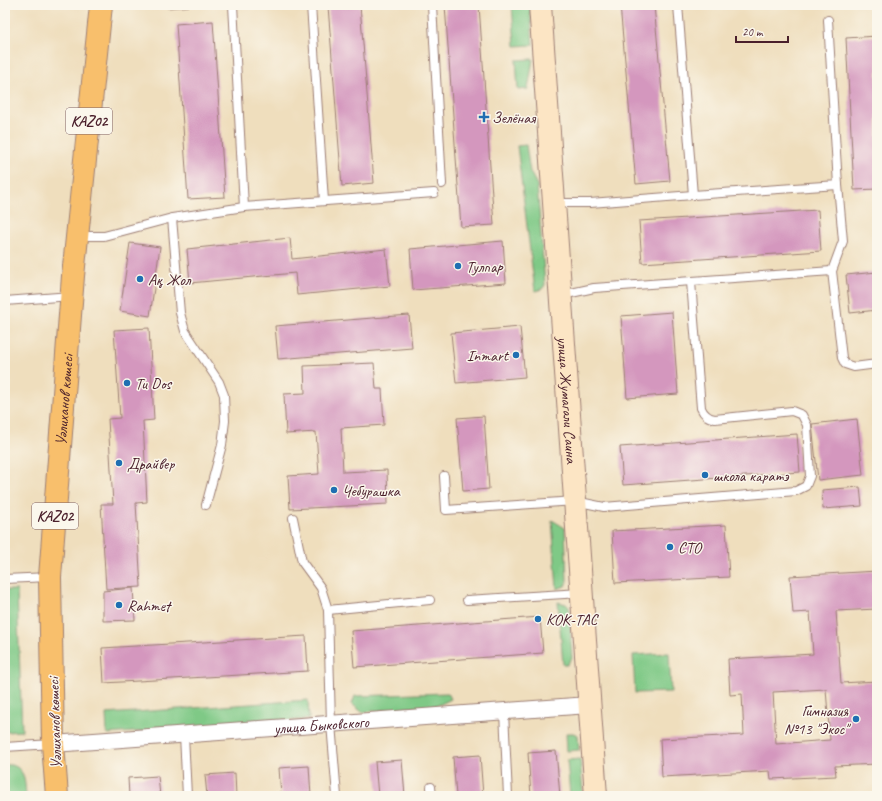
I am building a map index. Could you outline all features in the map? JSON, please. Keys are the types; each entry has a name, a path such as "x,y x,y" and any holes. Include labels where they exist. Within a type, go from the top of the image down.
{"highway":[{"name":"Уәлиханов көшесі","path":"57,796 53,744 50,577 77,236 101,5"}],"street":[{"name":"улица Жумагали Саина","path":"540,5 596,796"},
{"name":"улица Быковского","path":"53,744 589,705"}],"lane":[{"path":"233,5 244,207"},
{"path":"311,5 324,201"},
{"path":"432,5 442,184"},
{"path":"678,5 693,195"},
{"path":"828,20 843,241 832,271 842,358 845,364 854,367 877,364"},
{"path":"555,203 590,203 838,185"},
{"path":"77,236 104,236 172,218 244,207 434,193"},
{"path":"172,218 180,313 186,331 219,382 224,395 225,421 222,444 206,505"},
{"path":"561,295 594,288 832,271"},
{"path":"444,476 446,510 575,501 604,507 796,491 806,486 810,476 806,425 802,415 792,411 715,418 706,416 703,412 701,408 691,282"},
{"path":"5,301 72,296"},
{"path":"293,518 302,562 321,588 328,610 331,724 337,796"},
{"path":"5,579 50,577"},
{"path":"467,600 581,593"},
{"path":"328,610 430,600"},
{"path":"504,712 508,796"},
{"path":"184,735 187,796"},
{"path":"5,747 53,744"},
{"path":"431,787 432,796"}],"green space":[{"path":"512,5 530,5 533,45 515,46"},
{"path":"533,59 528,89 518,90 516,60"},
{"path":"526,145 530,172 537,185 545,285 542,289 535,291 517,146"},
{"path":"552,520 565,528 567,581 565,586 557,589"},
{"path":"5,590 17,590 22,731 5,732"},
{"path":"558,602 566,604 569,607 572,658 567,665 563,665"},
{"path":"669,653 671,692 635,693 633,655"},
{"path":"448,693 451,699 439,705 362,712 352,704 355,696"},
{"path":"308,700 309,719 107,734 106,714"},
{"path":"566,733 578,735 579,750 567,751"},
{"path":"580,759 583,792 577,796 570,796 567,760"},
{"path":"5,765 17,767 23,774 26,796 5,796"}],"building":[{"path":"167,5 194,5 194,6 167,8"},
{"path":"360,5 374,183 342,186 328,6"},
{"path":"445,5 479,5 494,225 461,227"},
{"path":"620,5 654,5 670,181 636,184"},
{"path":"213,21 225,197 188,199 176,24"},
{"path":"877,36 877,189 854,190 846,38"},
{"path":"818,210 821,251 642,263 639,221"},
{"path":"290,238 292,259 386,249 390,286 297,295 295,273 190,283 187,249"},
{"name":"Тулпар","path":"503,241 506,283 413,290 410,249"},
{"name":"Ақ Жол","path":"130,243 160,247 150,316 120,311"},
{"path":"877,272 877,310 850,313 846,275"},
{"path":"672,312 678,394 627,398 621,316"},
{"path":"409,315 412,348 278,359 275,326"},
{"path":"520,327 525,377 456,383 451,333"},
{"path":"149,328 154,420 143,421 147,502 136,503 141,587 106,589 101,504 113,504 108,419 120,418 114,330"},
{"path":"374,363 376,389 382,389 384,425 341,428 343,472 387,470 388,504 290,509 288,476 319,474 316,432 286,434 284,394 305,393 304,366"},
{"path":"484,416 489,489 463,491 457,418"},
{"path":"857,419 863,475 818,480 812,424"},
{"path":"797,434 800,472 623,485 620,447"},
{"path":"860,487 862,506 823,509 822,490"},
{"name":"СТО","path":"726,525 729,577 615,583 612,531"},
{"path":"877,571 877,609 836,611 841,683 877,681 877,764 835,766 836,776 771,779 770,771 662,777 660,739 744,735 742,694 730,695 728,659 813,654 810,612 793,613 790,576","holes":["826,689 830,740 776,744 773,692"]},
{"name":"Rahmet","path":"133,588 135,620 103,621 103,591"},
{"path":"540,617 543,653 354,667 351,631"},
{"path":"306,636 308,671 104,683 102,648"},
{"path":"556,751 560,796 531,796 528,753"},
{"path":"480,755 483,796 456,796 453,757"},
{"path":"402,760 405,796 378,796 375,762"},
{"path":"309,766 311,796 281,796 279,768"},
{"path":"235,773 236,796 207,796 205,775"},
{"path":"158,776 160,796 129,796 128,778"}],"place":[{"name":"Зелёная","path":"484,117"},
{"name":"Тулпар","path":"458,266"},
{"name":"Ақ Жол","path":"140,279"},
{"name":"Inmart","path":"516,355"},
{"name":"Tu Dos","path":"127,383"},
{"name":"Драйвер","path":"119,463"},
{"name":"школа каратэ","path":"705,475"},
{"name":"Чебурашка","path":"334,490"},
{"name":"СТО","path":"670,547"},
{"name":"Rahmet","path":"119,605"},
{"name":"КОК-ТАС","path":"538,619"},
{"name":"Гимназия №13 \"Экос\"","path":"856,719"}]}
